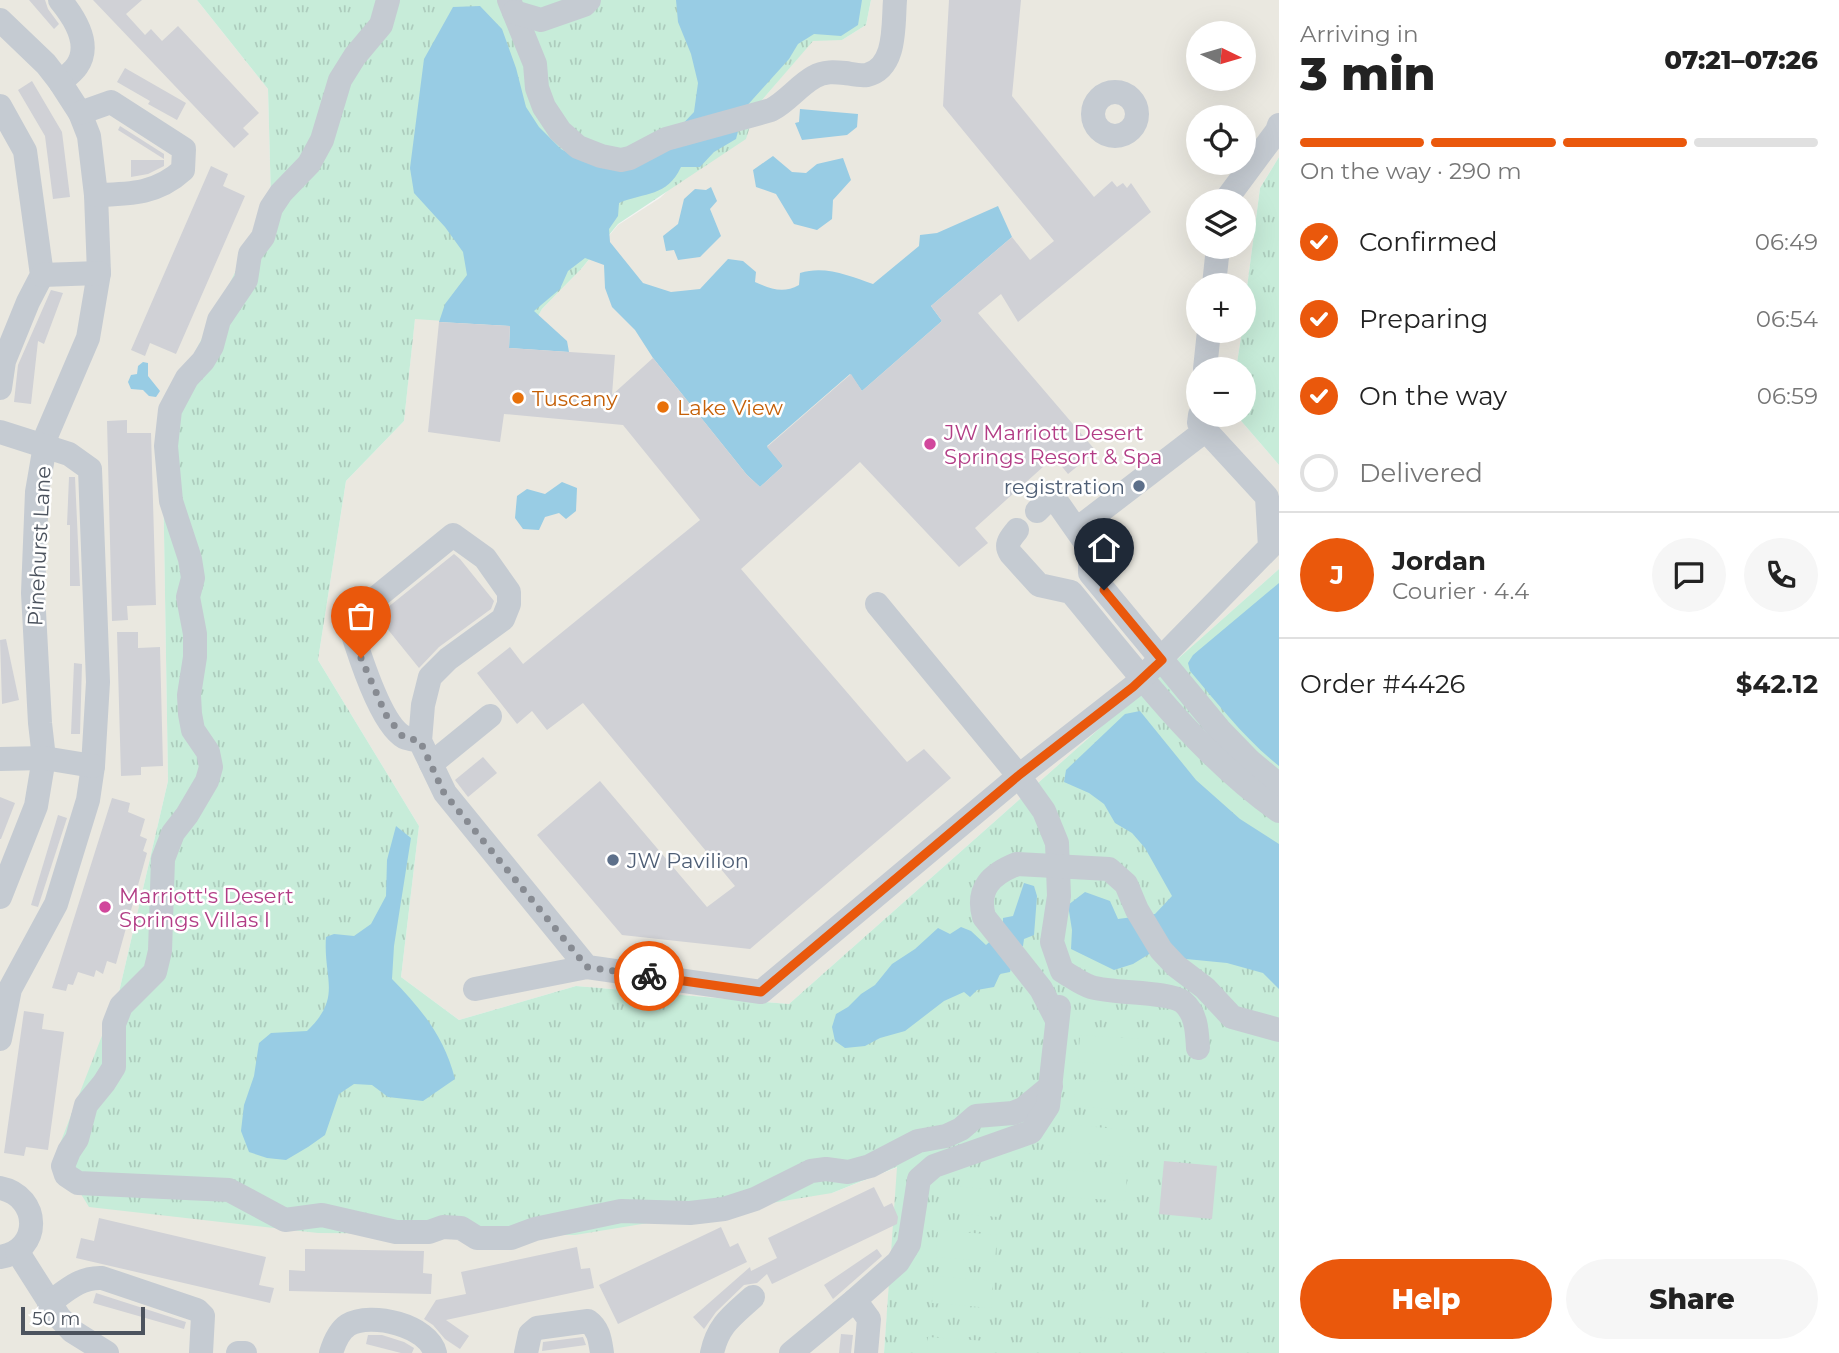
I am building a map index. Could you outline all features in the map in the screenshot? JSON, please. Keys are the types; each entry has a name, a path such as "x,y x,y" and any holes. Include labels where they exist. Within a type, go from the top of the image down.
{"street":[{"path":"60,0 79,27 82,48 76,67 60,82"},
{"path":"388,0 381,25 355,55 340,80 322,140 309,164 281,193 271,208 263,237 250,254 246,280 219,320 212,346 203,362 187,378 170,410 166,446 171,500 190,559 193,578 188,597 195,634 195,657 189,695 190,714 193,730 208,752 211,767 207,780 187,816 173,833 163,859 160,951 155,972 121,1006 114,1024 114,1067 86,1105 77,1139 63,1166 66,1175 78,1183 229,1190 285,1220 322,1215 396,1232 429,1232 443,1227 461,1228 477,1238 511,1238 535,1229 621,1211 690,1213 723,1209 755,1199 811,1171 826,1169 848,1172 870,1166 918,1141 946,1136 961,1129 976,1116 1013,1113 1023,1109 1051,1086"},
{"path":"511,6 541,20 584,5 589,0"},
{"path":"511,6 535,64 537,88 544,107 560,131 578,147 621,160 666,139 756,115 780,105 814,77 828,72 865,75 881,69 890,46 895,0"},
{"name":"Pinehurst Lane","path":"0,20 46,64 80,113 89,136 96,195 99,273 88,338 47,434 37,492 33,593 44,758 36,806 0,897"},
{"path":"80,113 111,102 184,149 183,170 169,183 136,194 96,195"},
{"path":"0,106 25,151 42,275 4,361 0,388"},
{"path":"1234,189 1279,125"},
{"path":"42,275 99,273"},
{"path":"1077,529 1197,427"},
{"path":"475,989 587,967 761,992 1018,776 1143,678 1270,547 1267,496 1207,427"},
{"path":"0,432 69,454 90,469 97,682 93,766 88,800 56,904 8,976 10,989 0,1039"},
{"path":"1037,511 1046,502 1057,502 1090,549 1090,573 1219,729 1250,761 1279,785"},
{"path":"1017,530 1008,542 1007,549 1010,554 1040,585 1071,592 1217,760 1254,794 1279,811"},
{"path":"420,741 403,737 386,715 369,681 350,625 351,618 453,535 485,558 509,592 509,604 503,619 448,659 430,677 422,705 420,741 444,793 587,967"},
{"path":"1071,592 1090,573"},
{"path":"791,1353 898,1262 909,1244 919,1179 934,1166 1031,1132 1048,1106 1051,1086 1062,971 1052,942 1059,896 1057,843 1044,811 1018,776 877,604"},
{"path":"431,764 489,716"},
{"path":"0,759 44,758 93,766"},
{"path":"1057,1020 1041,989 984,917 981,906 985,887 992,878 1017,864 1109,869 1126,884 1137,910 1161,950 1176,966 1205,988 1232,1017 1279,1030"},
{"path":"1062,971 1090,987 1132,994 1163,995 1183,1002 1197,1023 1198,1048"},
{"path":"0,1188 19,1195 31,1213 30,1234 25,1243 8,1254 72,1331 107,1353"},
{"path":"49,1303 77,1283 89,1278 114,1282 197,1310 203,1316 201,1353"},
{"path":"712,1353 715,1336 723,1324 753,1297"},
{"path":"855,1300 869,1319 866,1353"},
{"path":"331,1353 338,1336 348,1325 377,1320 406,1326 422,1335 433,1345 435,1353"},
{"path":"526,1353 530,1334 537,1328 588,1321 595,1326 599,1334 602,1353"},
{"path":"238,1353 245,1353"}],"shaded area":[{"path":"0,0 197,0 268,89 271,201 163,471 168,781 119,992 832,1193 898,1167 884,1353 0,1353"},
{"path":"871,0 1279,0 1279,157 1260,188 1256,218 1256,189 1186,189 1186,259 1251,259 1249,273 1186,273 1186,343 1240,343 1238,357 1186,357 1186,427 1246,427 1279,465 1279,569 789,1004 576,986 459,1020 401,977 419,826 318,660 346,481 404,421 415,318 532,327 542,309 582,268 618,225 660,198 756,107 813,40 842,40 866,25"}],"green space":[{"path":"197,0 871,0 866,25 842,40 813,41 756,107 746,139 618,224 582,268 542,309 532,327 415,319 404,421 346,481 318,660 419,826 401,977 459,1020 576,986 789,1004 1279,569 1279,1353 884,1353 897,1167 832,1193 575,1235 318,1233 89,1207 56,1154 119,992 168,781 163,471 176,390 271,201 268,89"},
{"path":"1279,157 1279,465 1246,427 1256,427 1256,357 1238,357 1240,343 1256,343 1256,273 1249,273 1251,259 1256,259 1256,218 1260,188"},
{"path":"1080,1035 1139,1039 1137,1066 1078,1062"},
{"path":"1076,1079 1135,1084 1133,1111 1074,1106"},
{"path":"1072,1125 1131,1130 1129,1157 1070,1152"},
{"path":"1068,1170 1127,1174 1125,1201 1066,1197"},
{"path":"941,1185 1000,1190 998,1217 939,1212"},
{"path":"938,1230 997,1235 995,1262 936,1257"},
{"path":"934,1276 993,1281 991,1308 932,1303"},
{"path":"1083,1289 1142,1294 1140,1321 1081,1316"},
{"path":"928,1337 987,1341 987,1353 927,1353"}],"water":[{"path":"676,0 862,0 858,25 841,36 814,34 798,44 789,59 744,109 736,139 714,152 700,167 681,167 662,189 619,203 618,216 609,229 610,242 643,283 671,292 700,289 728,259 743,261 756,272 755,282 777,290 799,285 800,273 819,270 837,272 873,284 919,246 920,235 937,233 998,206 1012,237 931,306 942,321 862,391 850,374 767,446 783,466 760,487 747,475 653,358 635,330 612,307 605,288 604,265 585,258 568,271 560,289 534,311 567,341 569,352 509,348 510,326 439,322 445,304 467,275 463,252 445,227 414,193 410,168 424,59 453,7 480,6 502,29 526,107 539,127 561,149 576,157 657,151 694,112 698,83 691,54 678,22"},
{"path":"800,109 858,114 857,127 847,135 802,140 795,123 799,122"},
{"path":"773,156 792,172 806,173 817,164 843,158 851,180 833,200 832,219 817,230 794,224 776,194 756,187 753,170"},
{"path":"711,187 717,201 710,209 721,236 700,257 678,260 674,250 666,251 663,236 678,224 684,199 695,189 706,190"},
{"path":"143,362 148,363 148,376 160,391 156,397 149,396 143,390 131,389 128,382 131,375 137,374 138,366"},
{"path":"562,482 577,488 576,511 566,519 559,513 545,517 539,530 523,529 515,518 517,496 527,489 545,494"},
{"path":"1279,583 1279,766 1232,721 1190,671 1188,663 1193,655"},
{"path":"1140,711 1196,780 1240,819 1279,844 1279,989 1263,973 1227,963 1176,958 1162,946 1133,964 1114,970 1071,949 1072,930 1068,905 1085,892 1110,901 1118,919 1155,914 1172,896 1145,848 1132,833 1115,823 1104,804 1089,793 1064,782 1066,770 1125,714"},
{"path":"396,826 411,838 394,946 392,979 431,1024 445,1050 455,1079 423,1101 388,1097 372,1085 354,1084 339,1094 325,1135 308,1147 286,1160 249,1152 241,1131 244,1105 254,1076 259,1043 271,1033 307,1031 325,1008 329,987 326,937 334,934 354,936 371,924 386,896 387,860"},
{"path":"1024,883 1034,886 1037,896 1034,935 1024,939 1023,946 1016,948 1010,972 1000,974 994,987 977,990 970,997 964,992 944,1001 905,1031 880,1038 865,1046 845,1048 835,1041 832,1027 836,1014 875,985 892,964 915,949 938,928 950,934 961,927 971,931 986,945 1003,930 1003,918 1013,916"}],"building":[{"path":"29,0 45,0 59,24 54,29"},
{"path":"93,0 142,0 126,14 145,35 151,29 162,41 178,26 259,113 243,128 249,134 234,148"},
{"name":"JW Marriott Desert Springs Resort & Spa","path":"949,0 1021,0 1012,96 1094,197 1112,181 1117,187 1123,183 1127,188 1131,183 1151,212 1018,322 1001,294 978,313 1096,451 1068,474 1054,457 975,528 988,543 959,567 860,462 741,569 907,762 924,749 951,778 750,949 622,935 537,835 600,781 707,907 735,886 583,703 547,730 532,711 517,724 477,673 510,647 523,664 700,520 623,425 504,414 500,442 428,432 439,322 510,326 509,348 615,355 612,395 653,358 747,475 760,487 783,466 767,447 851,374 862,391 942,321 931,306 1012,237 1030,260 1054,241 943,106"},
{"path":"125,68 186,103 177,120 117,82"},
{"path":"32,81 62,132 70,197 53,199 45,136 18,90"},
{"path":"120,126 164,154 164,159 118,130"},
{"path":"131,160 164,160 164,166 148,174 131,177"},
{"path":"211,166 228,174 223,186 245,196 176,354 150,343 145,356 131,350"},
{"path":"51,290 63,293 44,344 38,341 31,404 14,402 18,365"},
{"path":"127,420 127,433 151,433 156,605 127,606 128,620 112,621 107,421"},
{"path":"69,477 75,477 80,586 70,586 70,525 67,525"},
{"path":"454,554 494,601 491,609 439,647 419,668 377,616"},
{"path":"117,632 138,632 138,648 160,647 163,766 141,767 141,775 121,776"},
{"path":"6,639 19,700 2,704 0,640"},
{"path":"74,663 82,664 80,734 71,734"},
{"path":"483,757 497,773 468,797 455,780"},
{"path":"0,797 15,803 1,839 0,839"},
{"name":"Marriott's Desert Springs Villas I","path":"112,798 130,803 128,812 145,819 140,836 147,839 143,851 147,853 116,964 107,961 103,974 96,970 94,977 78,972 73,985 68,984 66,991 52,988"},
{"path":"58,815 67,818 38,907 31,905"},
{"path":"24,1011 44,1014 42,1029 64,1032 48,1150 26,1147 24,1156 4,1153"},
{"path":"1164,1161 1217,1166 1212,1219 1159,1214"},
{"path":"874,1187 884,1207 892,1203 898,1217 897,1224 772,1284 767,1274 757,1283 744,1285 716,1312 704,1329 693,1317 750,1267 751,1271 777,1258 768,1238"},
{"path":"99,1218 266,1257 259,1285 274,1288 270,1303 76,1258 81,1238 94,1241"},
{"path":"721,1227 730,1247 738,1243 747,1262 618,1324 599,1285"},
{"path":"577,1247 581,1269 590,1268 594,1288 446,1320 469,1336 460,1349 424,1319 436,1300 466,1294 461,1272"},
{"path":"305,1249 424,1251 423,1273 432,1274 431,1294 289,1291 289,1270 305,1271"},
{"path":"877,1249 882,1256 833,1299 824,1285"},
{"path":"96,1293 186,1322 184,1329 93,1303"},
{"path":"841,1334 853,1335 851,1353 839,1353"},
{"path":"368,1335 382,1335 414,1348 412,1353 401,1353 366,1344"},
{"path":"583,1337 586,1345 542,1351 543,1342"}],"way so far":[{"path":"361,658 386,715 403,737 420,741 444,793 587,967 649,976"}],"place":[{"name":"Tuscany","path":"518,398"},
{"name":"Lake View","path":"663,407"},
{"name":"JW Marriott Desert Springs Resort & Spa","path":"930,444"},
{"name":"registration","path":"1139,486"},
{"name":"JW Pavilion","path":"613,860"},
{"name":"Marriott's Desert Springs Villas I","path":"105,907"}],"route":[{"path":"649,976 761,992 1018,776 1133,687 1162,660 1104,590"}]}
